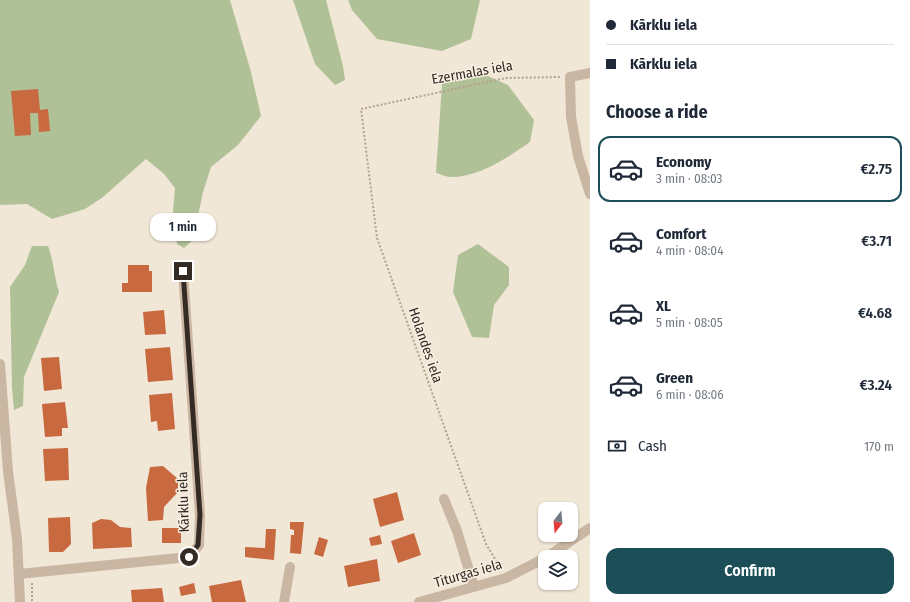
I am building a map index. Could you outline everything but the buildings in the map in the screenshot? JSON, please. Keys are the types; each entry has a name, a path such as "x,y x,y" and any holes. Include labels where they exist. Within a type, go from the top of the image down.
{"street":[{"path":"590,73 570,77 571,117 578,156 590,194"},
{"name":"Kārklu iela","path":"19,574 189,557 198,545 200,515 183,271"},
{"path":"0,364 4,472 17,539 20,602"},
{"path":"444,499 457,531 474,586"},
{"name":"Titurgas iela","path":"559,550 590,528"},
{"name":"Titurgas iela","path":"419,602 506,578 538,561"},
{"path":"284,602 290,567"}],"path":[{"name":"Ezermalas iela","path":"361,109 506,78 570,77"},
{"name":"Holandes iela","path":"361,109 377,238 486,544 506,578"},
{"path":"32,573 32,602"}],"green space":[{"path":"0,0 230,0 251,72 261,116 238,145 211,167 203,192 193,240 184,248 177,244 173,212 175,188 164,174 146,159 103,197 85,209 52,219 27,204 0,205"},
{"path":"293,0 326,0 343,66 345,80 335,85 315,64"},
{"path":"348,0 480,0 471,39 442,51 377,39 352,10"},
{"path":"472,69 508,85 534,120 530,142 492,166 472,174 447,177 436,173 442,84 450,73"},
{"path":"478,244 509,267 509,285 494,305 489,338 472,337 453,292 458,255"},
{"path":"32,246 48,246 59,292 24,377 23,406 14,410 12,388 10,287 25,265"}],"route":[{"path":"183,271 200,515 198,545 189,557"}]}
